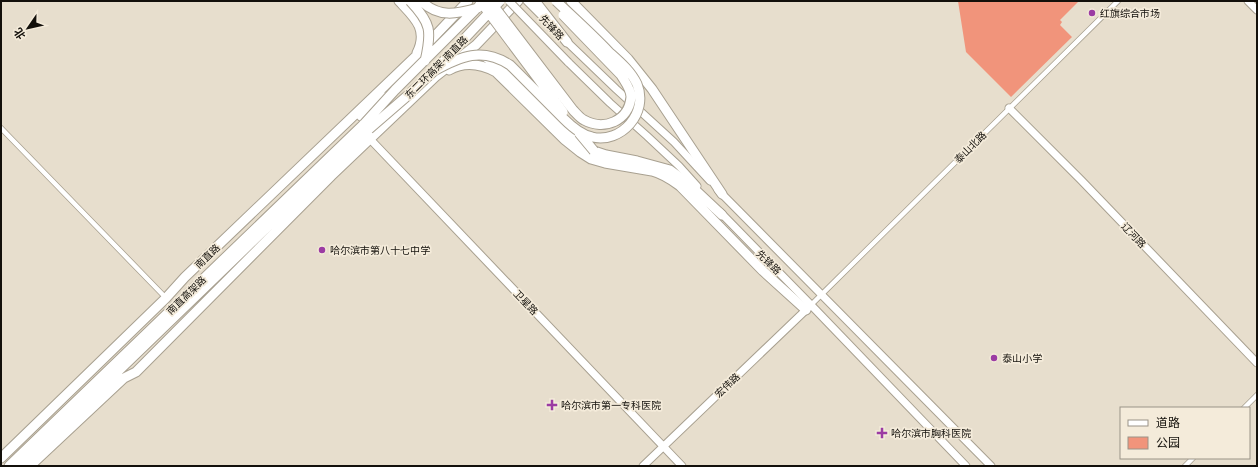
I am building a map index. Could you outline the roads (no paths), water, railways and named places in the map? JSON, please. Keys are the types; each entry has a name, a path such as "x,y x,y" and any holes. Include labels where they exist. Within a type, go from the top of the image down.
{"highway":[{"path":"398,1 415,19 421,28 421,46 415,57"},
{"path":"410,1 419,11 428,26 430,33 424,61"},
{"path":"421,1 426,6 445,14 461,13 481,3 584,140 594,151"},
{"name":"南直路","path":"1,458 166,298 185,277 415,57 468,1"},
{"path":"490,1 573,110 584,120 598,125 614,123 626,112 630,98 630,91 627,84 621,75 563,15 552,1"},
{"name":"东二环高架-南直路","path":"366,126 406,97 434,74 500,1"},
{"path":"434,74 476,45 518,1"},
{"path":"535,1 567,42"},
{"path":"30,466 124,378 136,372 434,74 453,60 464,56 474,55 491,56 501,59 510,65 573,128 582,134 601,139 611,137 629,127 638,111 639,94 637,84 623,66 556,1"},
{"path":"571,1 628,59 652,89 722,194"},
{"name":"东二环高架-南直路","path":"366,126 394,90 481,3"},
{"path":"482,55 508,74 578,141 594,151 606,155 637,161 670,170 689,184 722,215"},
{"path":"434,74 463,65 472,64 486,66 496,72 565,140 591,159 604,163 652,171 659,173 673,181 680,186 763,271 808,307"},
{"path":"185,277 201,268 358,118 394,90"},
{"path":"136,372 141,360 390,118 406,97"},
{"name":"南直高架路","path":"9,466 366,126"},
{"name":"南直高架路","path":"20,466 366,126"}],"main road":[{"name":"先锋路","path":"508,1 610,103 678,166 808,307 966,466"},
{"name":"先锋路","path":"527,1 616,90 674,142 722,194 991,466"},
{"path":"1248,1 1257,10"},
{"name":"辽河路","path":"1011,106 1257,356"},
{"name":"辽河路","path":"1011,106 1257,363"},
{"name":"卫星路","path":"370,139 682,466"},
{"name":"宏伟路","path":"643,466 808,307"}],"street":[{"name":"泰山北路","path":"808,307 1118,1"},
{"path":"415,57 434,74"},
{"path":"1,128 166,298"},
{"path":"1245,407 1257,395"}],"place":[{"name":"红旗综合市场","path":"1092,13"},
{"name":"哈尔滨市第八十七中学","path":"322,250"},
{"name":"泰山小学","path":"994,358"},
{"name":"哈尔滨市第一专科医院","path":"552,405"},
{"name":"哈尔滨市胸科医院","path":"882,433"}]}
